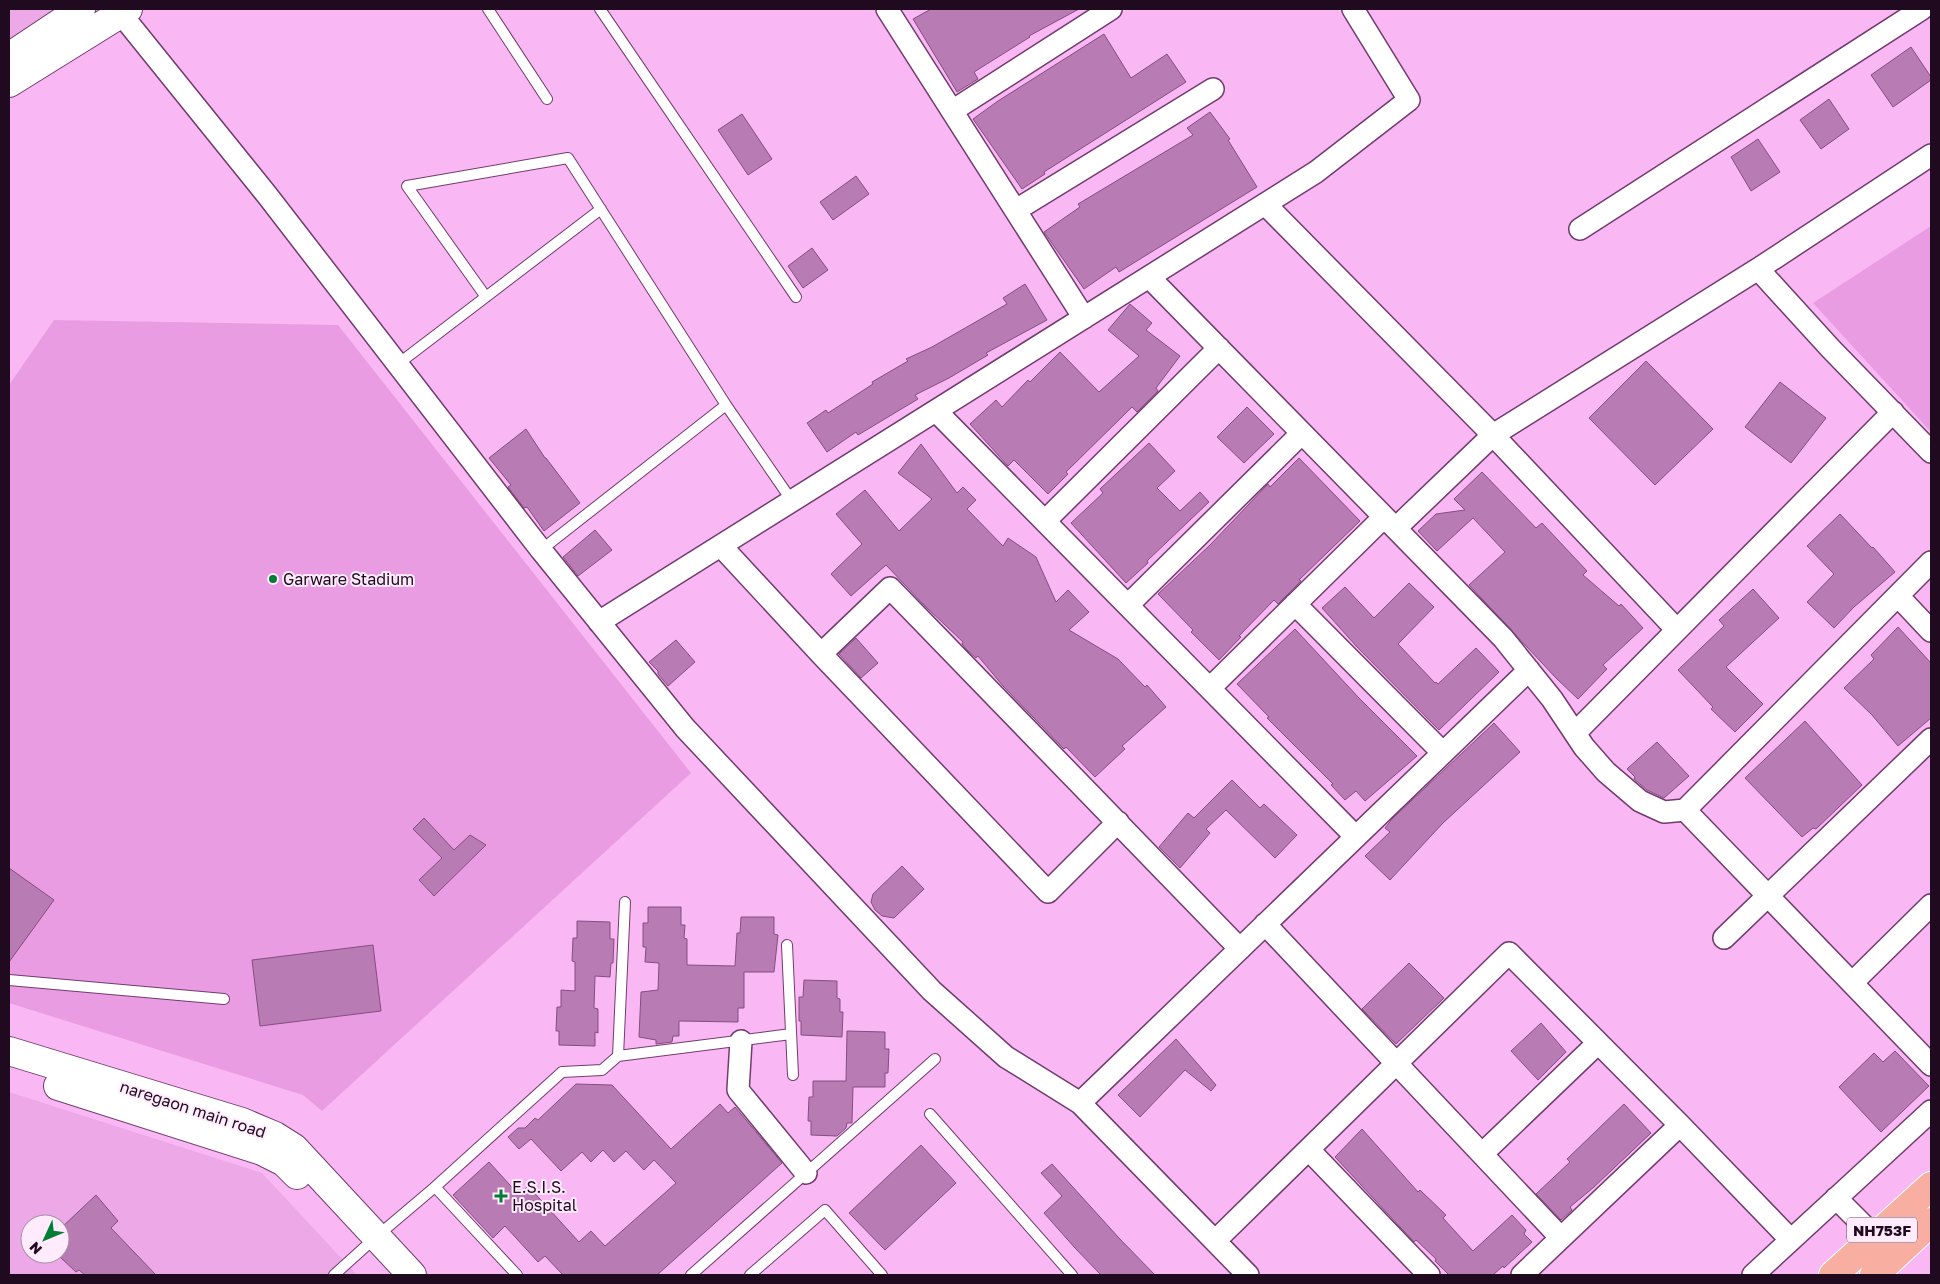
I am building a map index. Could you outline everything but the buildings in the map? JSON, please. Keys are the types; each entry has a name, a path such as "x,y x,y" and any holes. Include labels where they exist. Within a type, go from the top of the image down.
{"highway":[{"name":"NH753F","path":"1833,1275 1931,1186"},
{"name":"NH753F","path":"1874,1275 1931,1222"}],"street":[{"path":"9,57 82,9"},
{"path":"888,9 1084,318"},
{"path":"952,111 1111,9"},
{"path":"599,622 1316,172 1409,100 1353,9"},
{"path":"1580,229 1922,9"},
{"path":"9,84 122,10 268,195 541,550 685,728 932,991 1006,1057 1080,1103 1248,1275"},
{"path":"1016,210 1213,89"},
{"path":"1210,688 1295,604 1492,435 1758,269 1931,155"},
{"path":"1265,204 1492,435 1677,630"},
{"path":"1758,269 1831,349 1931,452"},
{"path":"1149,277 1503,638 1552,699 1584,747 1606,772 1640,801 1664,812 1685,810 1931,562"},
{"path":"1045,522 1219,348"},
{"path":"936,411 1356,837"},
{"path":"1575,733 1893,412"},
{"path":"1128,605 1302,433"},
{"path":"721,546 821,654 1048,892 1118,822"},
{"path":"821,654 890,588 1240,948"},
{"path":"1898,596 1931,631"},
{"path":"1295,604 1443,753"},
{"path":"1080,1103 1529,670"},
{"path":"1724,938 1931,739"},
{"path":"1685,810 1931,1066"},
{"path":"1852,983 1931,905"},
{"path":"1265,924 1561,1238"},
{"path":"1215,1241 1509,953 1791,1240"},
{"path":"741,1041 738,1090 806,1173"},
{"path":"1482,1154 1598,1043"},
{"name":"naregaon main road","path":"9,1051 242,1122 275,1136 294,1148 370,1242 389,1275"},
{"name":"naregaon main road","path":"9,1070 262,1151 284,1162 370,1242 412,1275"},
{"path":"1753,1275 1931,1111"},
{"path":"1522,1275 1680,1125"},
{"path":"1309,1150 1429,1275"},
{"path":"1836,1198 1875,1237"}],"lane":[{"path":"488,9 547,99"},
{"path":"600,9 796,297"},
{"path":"486,297 407,186 568,158 726,405 792,501"},
{"path":"398,364 601,209"},
{"path":"541,550 726,405"},
{"path":"618,1056 625,902"},
{"path":"787,946 793,1076"},
{"path":"9,980 224,999"},
{"path":"334,1275 562,1072 602,1070 618,1056 791,1034"},
{"path":"691,1275 936,1059"},
{"path":"930,1114 1072,1275"},
{"path":"434,1187 517,1275"},
{"path":"750,1275 825,1210 882,1275"}],"shaded area":[{"path":"9,9 60,9 9,42"},
{"path":"1931,226 1931,432 1813,303"},
{"name":"Garware Stadium","path":"54,320 338,325 691,773 322,1111 303,1095 9,1003 9,385"},
{"path":"9,1092 262,1173 357,1275 9,1275"}],"place":[{"name":"Garware Stadium","path":"273,579"},
{"name":"E.S.I.S. Hospital","path":"501,1196"}]}
